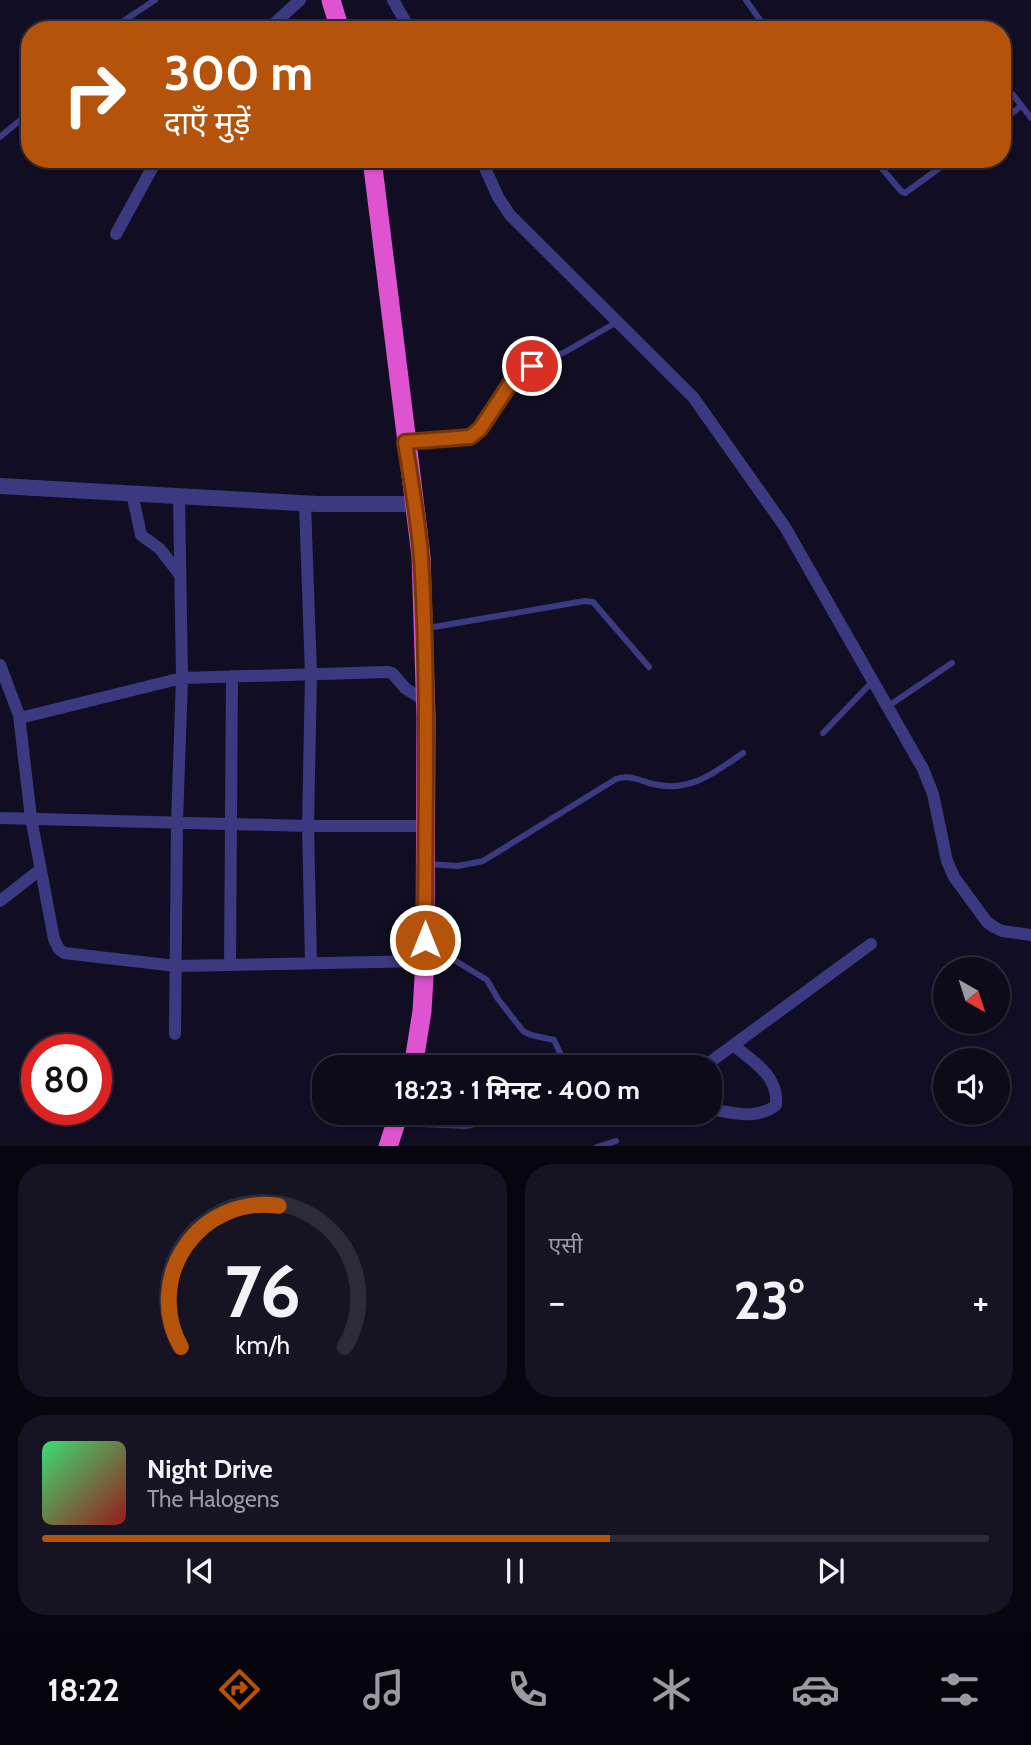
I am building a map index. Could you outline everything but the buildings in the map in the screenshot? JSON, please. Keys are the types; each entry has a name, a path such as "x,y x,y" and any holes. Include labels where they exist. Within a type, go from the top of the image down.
{"highway":[{"path":"331,0 337,21"},
{"path":"373,168 421,556 425,701 425,961 422,1011 415,1055"},
{"path":"388,1146 395,1125"}],"street":[{"path":"277,21 300,0"},
{"path":"393,0 406,21"},
{"path":"116,234 152,168"},
{"path":"485,168 498,197 510,215 693,397 778,516 929,783 947,861 954,877 987,922 1002,931 1031,935"},
{"path":"0,486 305,504 415,504"},
{"path":"132,494 141,535 160,549 180,575"},
{"path":"176,1034 177,822 182,678 179,496"},
{"path":"305,504 311,674 308,826 311,963"},
{"path":"0,665 20,718 31,818 54,939 64,953 176,966 425,961"},
{"path":"20,718 182,678 388,672 405,688 425,701"},
{"path":"230,965 232,676"},
{"path":"0,818 308,826 425,826"},
{"path":"0,901 41,869"},
{"path":"720,1055 871,944"},
{"path":"722,1111 752,1115 767,1112 776,1105 777,1093 770,1077 733,1045"}],"lane":[{"path":"124,21 155,0"},
{"path":"746,0 761,21"},
{"path":"1011,93 1031,118"},
{"path":"1011,114 1021,106"},
{"path":"0,137 21,120"},
{"path":"882,168 905,193 940,168"},
{"path":"405,442 470,437 480,429 518,375 618,321"},
{"path":"423,629 585,601 593,602 649,667"},
{"path":"887,707 952,663"},
{"path":"823,733 873,681"},
{"path":"425,864 458,866 483,860 616,779 632,777 663,786 690,785 708,778 743,753"},
{"path":"425,919 445,928 451,958 487,980 523,1031 554,1040 561,1055"},
{"path":"597,1146 616,1141"}],"route":[{"path":"425,940 426,717 421,556 405,442 470,437 480,429 512,381 532,366"}]}
